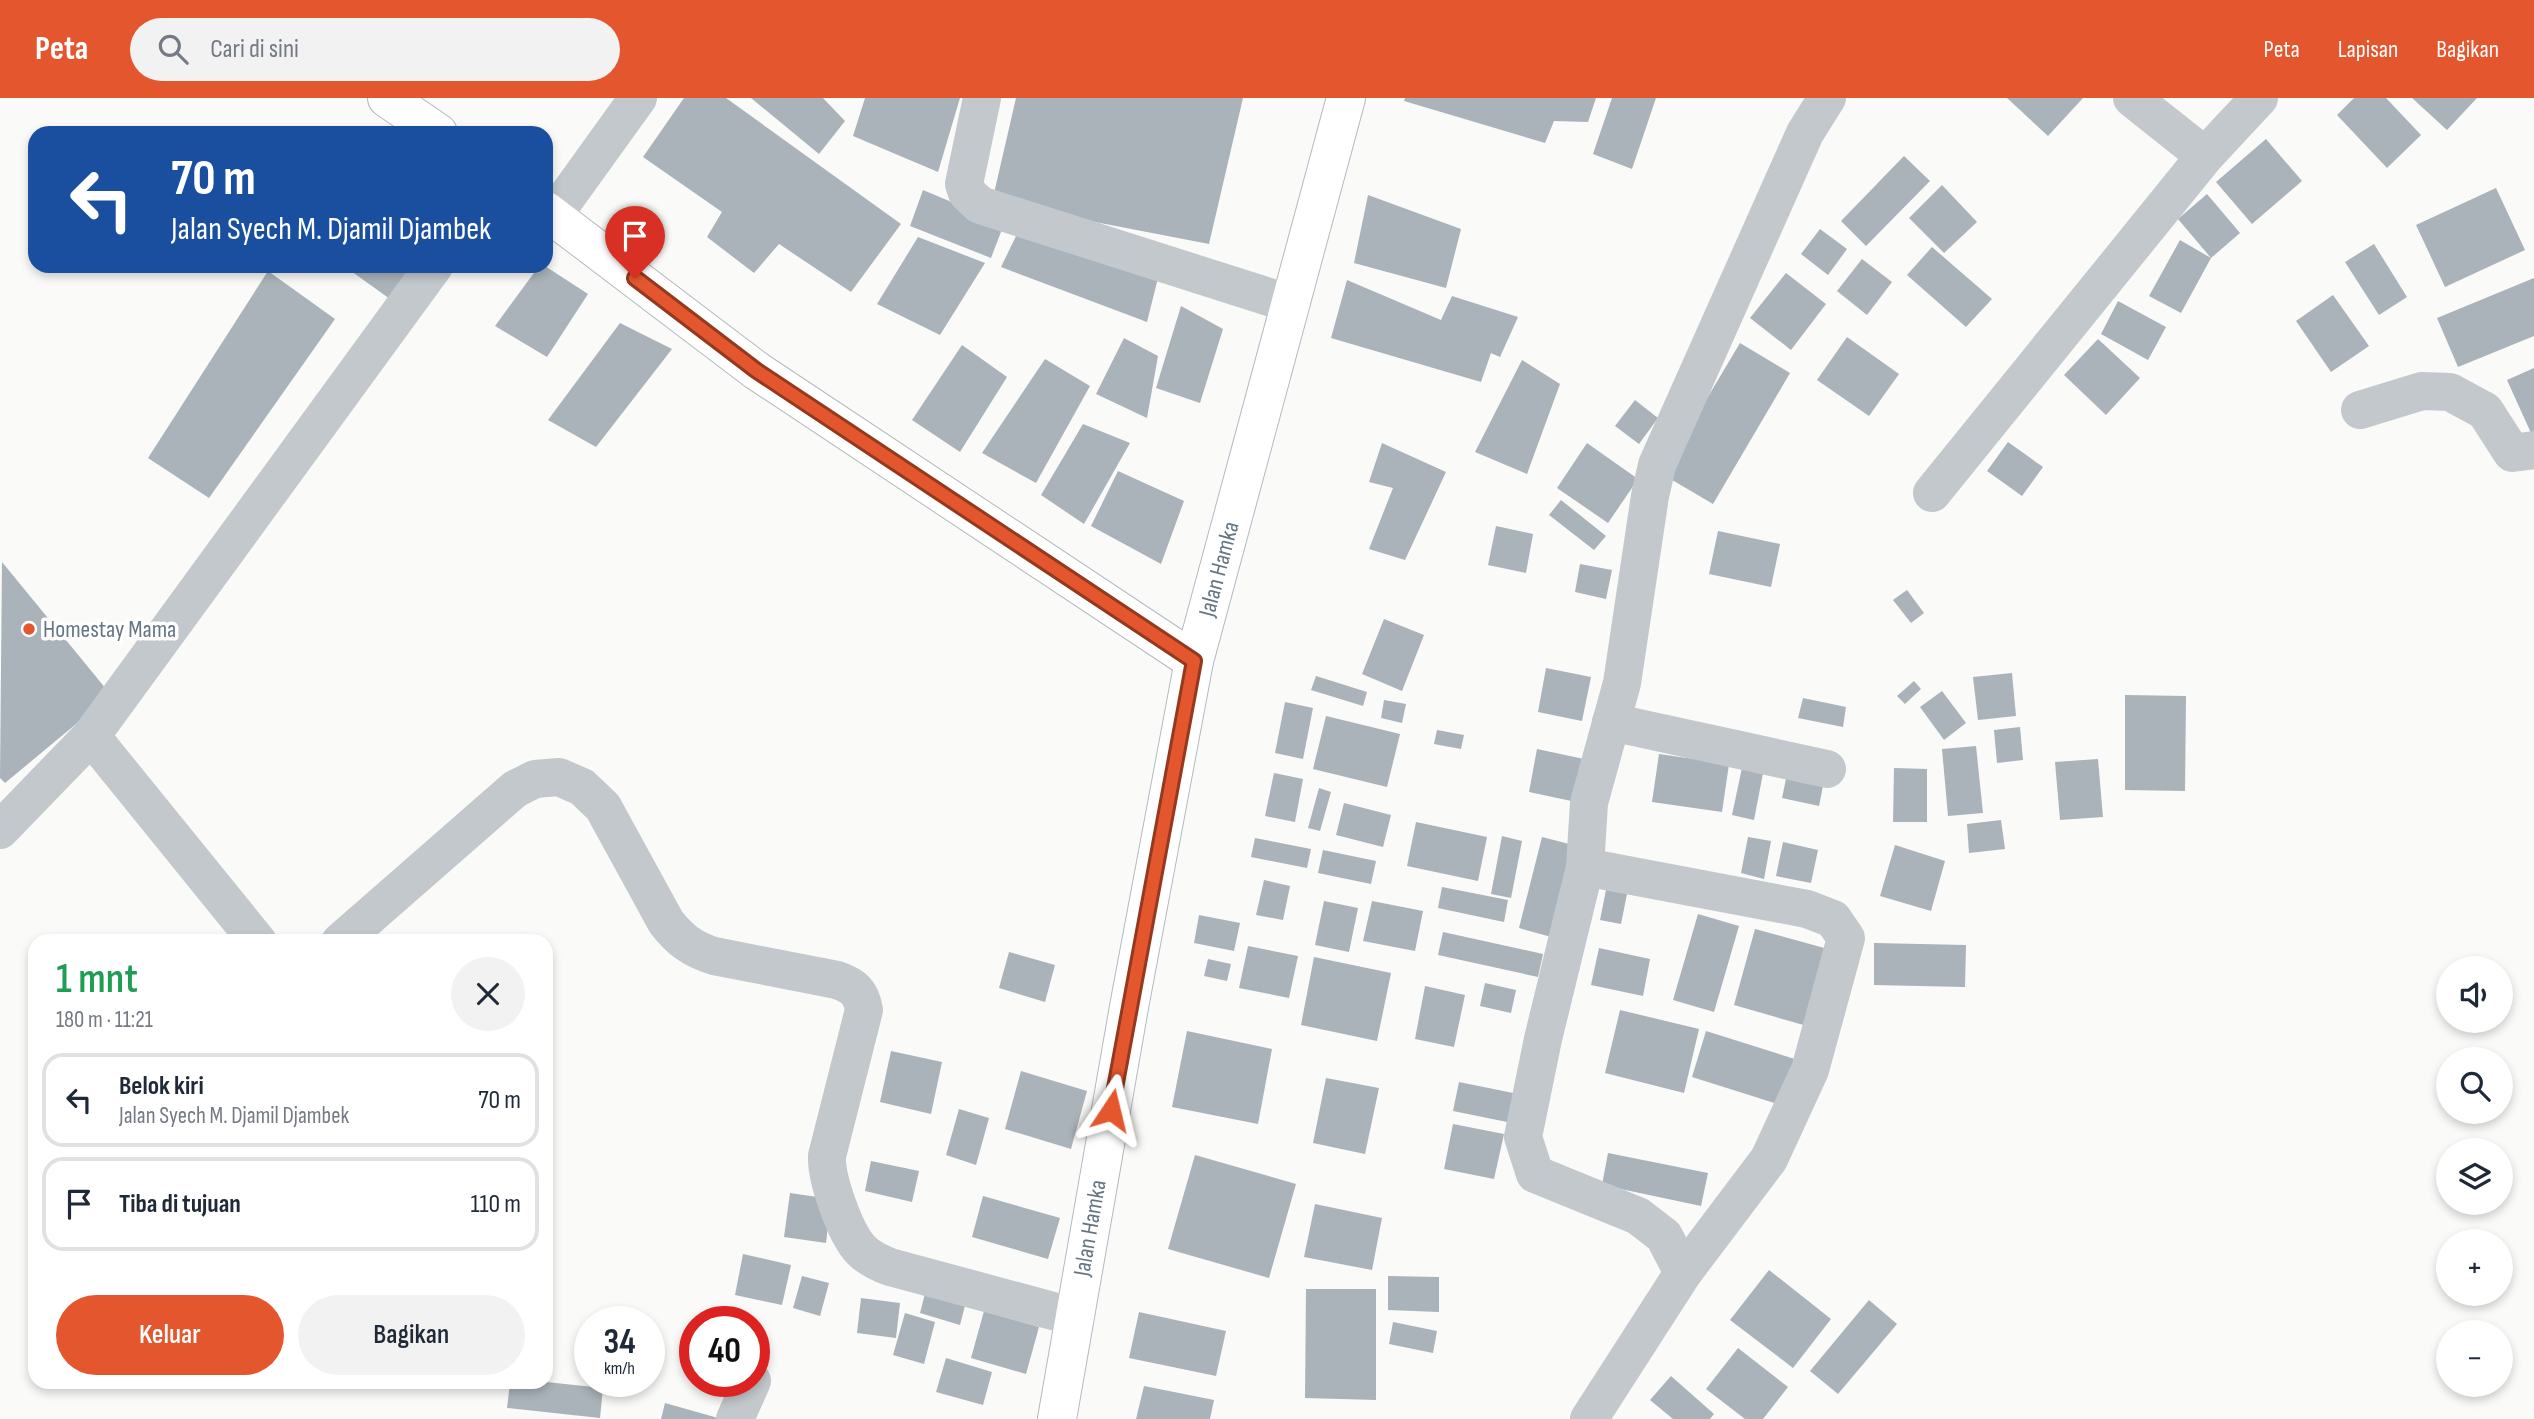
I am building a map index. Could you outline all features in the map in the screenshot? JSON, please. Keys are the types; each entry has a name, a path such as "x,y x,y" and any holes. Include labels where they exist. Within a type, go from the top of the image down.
{"street":[{"path":"387,98 428,126"},
{"path":"553,209 638,98"},
{"path":"982,98 964,184 967,193 980,205 1291,304"},
{"name":"Jalan Hamka","path":"1057,1419 1129,1007 1194,661 1346,98"},
{"path":"1683,1273 1664,1236 1638,1216 1535,1174 1523,1137 1543,1040 1585,867 1589,803 1622,683 1657,465 1805,133 1827,98"},
{"path":"2132,98 2204,156"},
{"path":"1932,493 2204,156 2259,98"},
{"path":"553,217 757,371 1194,661"},
{"path":"0,830 91,736 430,273"},
{"path":"2360,410 2422,391 2450,392 2485,411 2512,453 2534,450"},
{"path":"1611,722 1827,769"},
{"path":"91,736 252,934"},
{"path":"350,934 515,789 535,779 559,777 582,787 603,807 666,922 679,939 695,950 714,956 837,980 851,985 862,995 864,1010 826,1168 852,1237 862,1251 890,1267 1074,1317"},
{"path":"1585,867 1807,909 1833,919 1846,938 1810,1070 1769,1158 1683,1273 1590,1419"},
{"path":"735,1419 745,1397"}],"building":[{"path":"684,98 726,98 901,224 851,292 779,244 754,273 707,237 722,212 643,157"},
{"path":"751,98 823,98 845,121 819,154"},
{"path":"865,98 960,98 938,172 853,136"},
{"path":"1016,98 1243,98 1209,244 992,202"},
{"path":"1405,98 1596,98 1588,122 1554,121 1545,143 1404,101"},
{"path":"1612,98 1656,98 1632,169 1593,154"},
{"path":"2007,98 2083,98 2048,136"},
{"path":"2354,98 2386,98 2421,135 2387,168 2337,115"},
{"path":"2412,98 2477,98 2447,130"},
{"path":"2266,139 2302,181 2252,224 2216,182"},
{"path":"1904,156 1930,181 1866,246 1841,221"},
{"path":"1942,185 1977,222 1944,253 1909,218"},
{"path":"2496,188 2525,250 2445,287 2416,225"},
{"path":"923,190 1004,224 991,258 910,226"},
{"path":"2207,194 2240,233 2211,258 2178,219"},
{"path":"1368,195 1461,229 1446,288 1354,263"},
{"path":"1820,229 1847,249 1828,275 1801,254"},
{"path":"1019,230 1159,274 1147,322 1001,267"},
{"path":"918,237 985,263 940,335 877,304"},
{"path":"2180,240 2211,258 2181,313 2149,296"},
{"path":"2374,244 2407,297 2379,315 2345,262"},
{"path":"1932,247 1992,299 1966,327 1907,275"},
{"path":"1862,259 1892,282 1867,315 1837,291"},
{"path":"553,271 588,294 547,357 495,326 534,273"},
{"path":"267,273 271,273 335,319 209,498 148,458"},
{"path":"354,273 410,273 390,299"},
{"path":"1786,273 1826,304 1791,350 1750,318"},
{"path":"2534,278 2534,336 2458,367 2437,318"},
{"path":"1347,280 1441,320 1452,296 1518,317 1500,357 1491,353 1481,382 1331,338"},
{"path":"2333,295 2369,346 2331,372 2296,321"},
{"path":"2118,301 2166,327 2148,360 2101,334"},
{"path":"1181,306 1223,329 1200,403 1156,388"},
{"path":"620,323 672,349 596,447 548,420"},
{"path":"1847,337 1899,374 1869,416 1817,380"},
{"path":"1124,338 1158,356 1147,418 1096,394"},
{"path":"2098,339 2140,378 2106,415 2064,375"},
{"path":"1740,343 1790,373 1713,504 1662,474"},
{"path":"962,345 1007,377 960,452 912,420"},
{"path":"1045,359 1090,386 1036,483 982,453"},
{"path":"1522,360 1560,384 1527,474 1475,452"},
{"path":"2534,368 2534,432 2531,433 2507,380"},
{"path":"1635,400 1658,418 1639,444 1615,426"},
{"path":"1083,424 1130,443 1084,524 1041,495"},
{"path":"2008,442 2043,467 2022,496 1987,471"},
{"path":"1382,443 1446,472 1405,560 1369,549 1393,488 1369,482"},
{"path":"1587,443 1638,479 1608,523 1557,488"},
{"path":"1118,471 1184,501 1161,564 1091,526"},
{"path":"1561,500 1606,536 1594,550 1549,515"},
{"path":"1496,526 1533,534 1526,573 1488,565"},
{"path":"1718,531 1780,544 1771,587 1709,574"},
{"name":"Homestay Mama","path":"2,562 111,695 5,783 0,778"},
{"path":"1580,564 1612,570 1606,599 1575,592"},
{"path":"1907,590 1924,613 1911,623 1893,600"},
{"path":"1384,619 1424,635 1402,691 1362,674"},
{"path":"1546,668 1591,677 1582,721 1538,712"},
{"path":"2012,673 2016,716 1978,720 1973,677"},
{"path":"1316,676 1367,692 1363,706 1311,690"},
{"path":"1914,681 1921,689 1905,704 1897,696"},
{"path":"1942,691 1966,723 1944,740 1920,707"},
{"path":"2125,695 2186,696 2185,791 2125,790"},
{"path":"1803,698 1846,707 1843,727 1798,718"},
{"path":"1384,700 1406,704 1402,723 1381,718"},
{"path":"1285,702 1313,708 1303,759 1275,753"},
{"path":"1326,716 1400,734 1387,787 1313,769"},
{"path":"2020,727 2023,760 1997,763 1994,730"},
{"path":"1437,730 1464,735 1461,749 1434,744"},
{"path":"1976,746 1983,813 1948,816 1942,749"},
{"path":"1537,749 1584,759 1576,802 1529,792"},
{"path":"1659,754 1729,764 1722,812 1652,802"},
{"path":"2098,759 2103,817 2060,820 2055,762"},
{"path":"1743,763 1764,768 1754,820 1732,815"},
{"path":"1894,768 1927,769 1927,822 1893,822"},
{"path":"1274,773 1303,779 1295,822 1265,816"},
{"path":"1787,774 1824,781 1819,806 1782,798"},
{"path":"1319,788 1331,792 1320,831 1308,828"},
{"path":"1344,803 1391,815 1383,847 1336,835"},
{"path":"2001,820 2005,849 1969,853 1967,824"},
{"path":"1416,822 1487,837 1478,881 1407,866"},
{"path":"1502,836 1522,841 1511,898 1491,894"},
{"path":"1542,837 1585,848 1562,940 1519,928"},
{"path":"1748,837 1771,841 1764,879 1741,873"},
{"path":"1255,838 1311,849 1307,868 1251,857"},
{"path":"1783,842 1818,850 1811,883 1776,876"},
{"path":"1895,845 1945,861 1931,911 1880,896"},
{"path":"1323,850 1376,861 1371,884 1318,873"},
{"path":"1609,875 1630,879 1621,924 1600,920"},
{"path":"1264,880 1290,886 1283,920 1256,915"},
{"path":"1442,887 1508,900 1504,922 1438,908"},
{"path":"1324,901 1358,908 1349,952 1315,945"},
{"path":"1372,901 1423,911 1415,951 1363,941"},
{"path":"1698,914 1739,926 1714,1012 1673,1000"},
{"path":"1199,915 1240,923 1234,951 1194,943"},
{"path":"1755,929 1828,949 1807,1026 1734,1005"},
{"path":"1443,932 1543,954 1538,977 1438,955"},
{"path":"1874,943 1966,945 1965,987 1874,985"},
{"path":"1248,946 1298,956 1289,998 1239,988"},
{"path":"1599,948 1650,959 1643,996 1591,985"},
{"path":"1009,952 1055,965 1045,1002 999,988"},
{"path":"1314,957 1391,973 1377,1041 1301,1025"},
{"path":"1208,959 1231,964 1227,981 1204,976"},
{"path":"1485,983 1516,990 1511,1013 1480,1006"},
{"path":"1425,986 1465,995 1454,1047 1415,1039"},
{"path":"1620,1010 1699,1029 1684,1093 1605,1073"},
{"path":"1187,1031 1272,1049 1258,1124 1172,1107"},
{"path":"1706,1031 1801,1061 1787,1107 1692,1077"},
{"path":"891,1051 942,1062 931,1114 880,1102"},
{"path":"1021,1071 1087,1091 1071,1149 1005,1129"},
{"path":"1326,1078 1379,1088 1365,1154 1313,1143"},
{"path":"1459,1082 1523,1095 1517,1124 1453,1111"},
{"path":"959,1109 989,1118 976,1165 946,1155"},
{"path":"1453,1124 1504,1134 1494,1179 1444,1169"},
{"path":"1608,1153 1708,1173 1701,1206 1602,1185"},
{"path":"1195,1155 1296,1184 1269,1278 1168,1249"},
{"path":"871,1161 919,1171 912,1202 865,1191"},
{"path":"790,1193 831,1199 826,1243 784,1237"},
{"path":"983,1196 1060,1218 1048,1259 972,1237"},
{"path":"1315,1204 1382,1218 1372,1270 1304,1257"},
{"path":"743,1254 791,1265 782,1305 735,1295"},
{"path":"1769,1270 1831,1319 1793,1368 1730,1320"},
{"path":"802,1276 829,1283 820,1316 793,1308"},
{"path":"1388,1276 1439,1277 1439,1312 1388,1310"},
{"path":"927,1286 967,1298 960,1325 920,1313"},
{"path":"1306,1289 1376,1289 1376,1400 1305,1398"},
{"path":"861,1298 900,1303 896,1338 857,1333"},
{"path":"1869,1300 1897,1324 1838,1394 1810,1371"},
{"path":"984,1311 1039,1327 1026,1374 971,1358"},
{"path":"1139,1312 1226,1331 1216,1376 1129,1358"},
{"path":"905,1313 935,1322 924,1364 893,1355"},
{"path":"1393,1322 1437,1331 1433,1353 1389,1344"},
{"path":"1738,1348 1788,1387 1763,1419 1745,1419 1706,1389"},
{"path":"946,1358 992,1372 983,1405 936,1392"},
{"path":"1671,1376 1714,1414 1710,1419 1673,1419 1650,1400"},
{"path":"553,1383 574,1385 574,1397 602,1397 600,1418 507,1408 509,1389 553,1389"},
{"path":"1144,1386 1214,1400 1210,1419 1136,1419"},
{"path":"665,1403 718,1418 718,1419 661,1419"}],"place":[{"name":"Homestay Mama","path":"29,629"}],"route":[{"path":"635,278 757,371 1194,661 1111,1110"}]}
